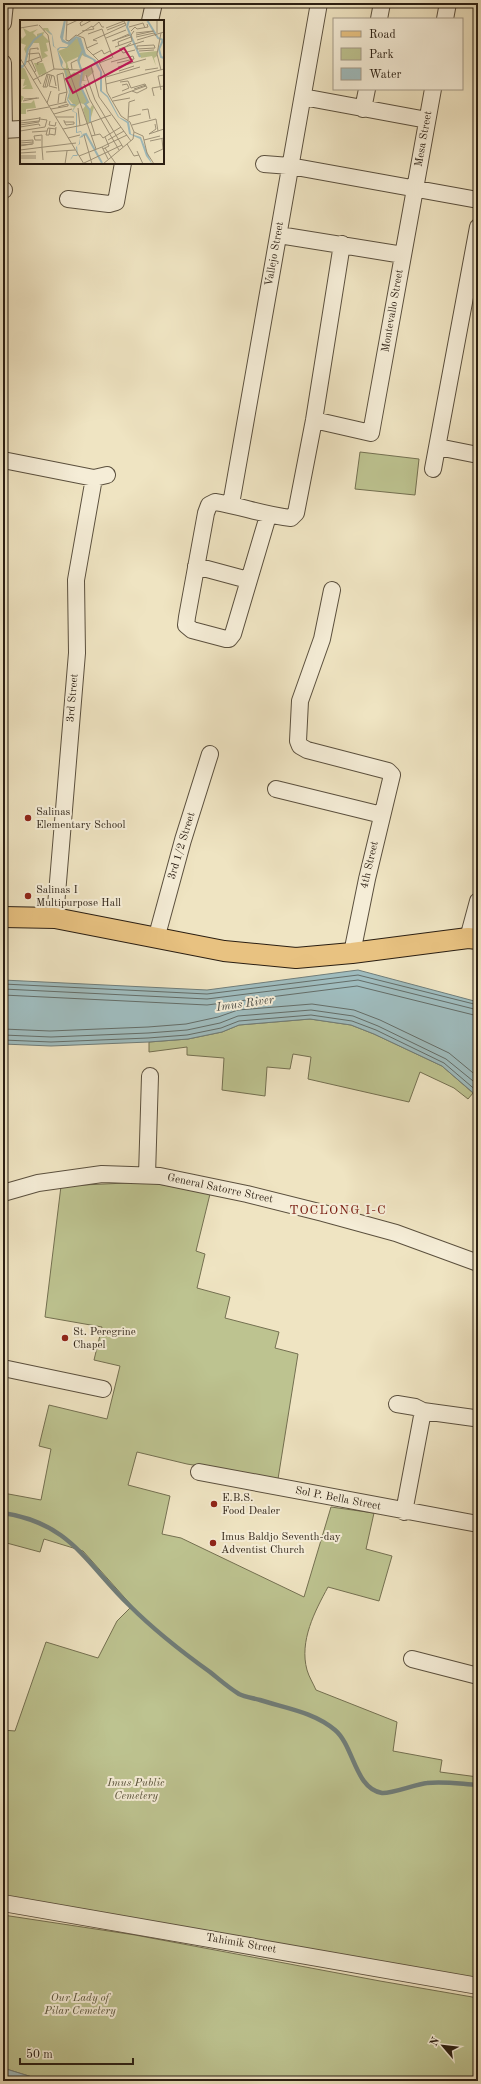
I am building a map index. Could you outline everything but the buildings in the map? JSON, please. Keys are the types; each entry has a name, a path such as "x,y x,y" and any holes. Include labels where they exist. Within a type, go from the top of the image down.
{"main road":[{"path":"3,917 55,918 224,952 296,958 352,954 473,938"}],"street":[{"path":"3,23 5,3"},
{"path":"150,20 154,3"},
{"name":"Vallejo Street","path":"231,504 319,3"},
{"path":"379,18 382,3"},
{"path":"445,18 448,3"},
{"path":"3,62 3,130 20,129"},
{"path":"363,109 367,90"},
{"name":"Mesa Street","path":"415,189 433,90"},
{"path":"302,97 427,120"},
{"path":"68,199 110,204 116,202 123,164"},
{"path":"264,164 290,166 478,200"},
{"name":"Montevallo Street","path":"314,420 371,432 415,189"},
{"path":"433,469 478,227"},
{"path":"279,235 403,255"},
{"path":"268,516 248,580 235,630 231,638 226,639 189,628 186,622 206,513 209,505 215,502 231,504 268,516 291,518 296,514 314,420 342,244"},
{"path":"438,447 478,454"},
{"name":"3rd Street","path":"3,460 100,476 76,580 77,653 55,918"},
{"path":"196,566 248,580"},
{"name":"4th Street","path":"332,590 322,639 300,701 298,741 300,746 307,750 391,772 391,778 352,954"},
{"name":"3rd 1/2 Street","path":"156,939 183,840 210,754"},
{"path":"276,789 382,815"},
{"path":"473,938 478,900"},
{"path":"147,1175 150,1076"},
{"name":"General Satorre Street","path":"3,1193 38,1183 102,1174 147,1175 247,1194 319,1212 396,1233 478,1263"},
{"path":"3,1368 103,1390"},
{"path":"396,1404 415,1407 424,1411 474,1418"},
{"path":"404,1512 424,1411"},
{"name":"Sol P. Bella Street","path":"199,1472 404,1512 478,1524"},
{"path":"412,1659 478,1676"},
{"name":"Tahimik Street","path":"3,1903 478,1986"}],"green space":[{"path":"360,452 419,459 415,495 355,489"},
{"path":"310,1019 351,1025 374,1034 442,1066 473,1093 468,1099 454,1088 420,1072 409,1102 308,1079 311,1057 293,1054 290,1069 267,1067 265,1096 222,1090 224,1058 187,1055 187,1047 149,1052 149,1042 188,1039 222,1032 239,1025"},
{"name":"Imus Public Cemetery","path":"148,1182 210,1194 196,1251 205,1254 197,1288 230,1297 225,1318 279,1332 275,1348 298,1354 278,1479 187,1464 137,1452 128,1485 170,1496 162,1534 181,1538 304,1597 331,1507 374,1513 366,1549 392,1556 379,1601 328,1587 318,1606 307,1637 305,1659 307,1670 316,1690 397,1722 393,1751 442,1760 440,1772 478,1777 478,1982 3,1899 3,1730 15,1731 46,1642 98,1658 117,1621 132,1606 83,1551 44,1539 40,1552 3,1542 3,1493 41,1500 51,1449 39,1446 49,1405 107,1419 120,1366 94,1360 102,1327 45,1317 61,1186"},
{"name":"Our Lady of Pilar Cemetery","path":"3,1915 135,1935 478,1998 478,2081 45,2081 3,2068"}],"water":[{"name":"Imus River","path":"358,970 478,1002 478,1097 442,1066 374,1034 351,1025 310,1019 239,1025 222,1032 188,1039 51,1046 3,1044 3,980 207,990"},
{"path":"3,2068 45,2081 3,2081"}],"waterway":[{"path":"3,1513 26,1518 61,1535 75,1547 129,1605 148,1623 235,1692 244,1696 289,1708 309,1715 327,1724 341,1737 347,1746 360,1776 373,1790 386,1793 433,1782 478,1785"}],"place":[{"name":"Salinas Elementary School","path":"28,818"},
{"name":"Salinas I Multipurpose Hall","path":"28,896"},
{"name":"St. Peregrine Chapel","path":"65,1338"},
{"name":"E.B.S. Food Dealer","path":"214,1504"},
{"name":"Imus Baldjo Seventh-day Adventist Church","path":"213,1543"}],"district":[{"name":"TOCLONG I-C","path":"338,1210"}]}
